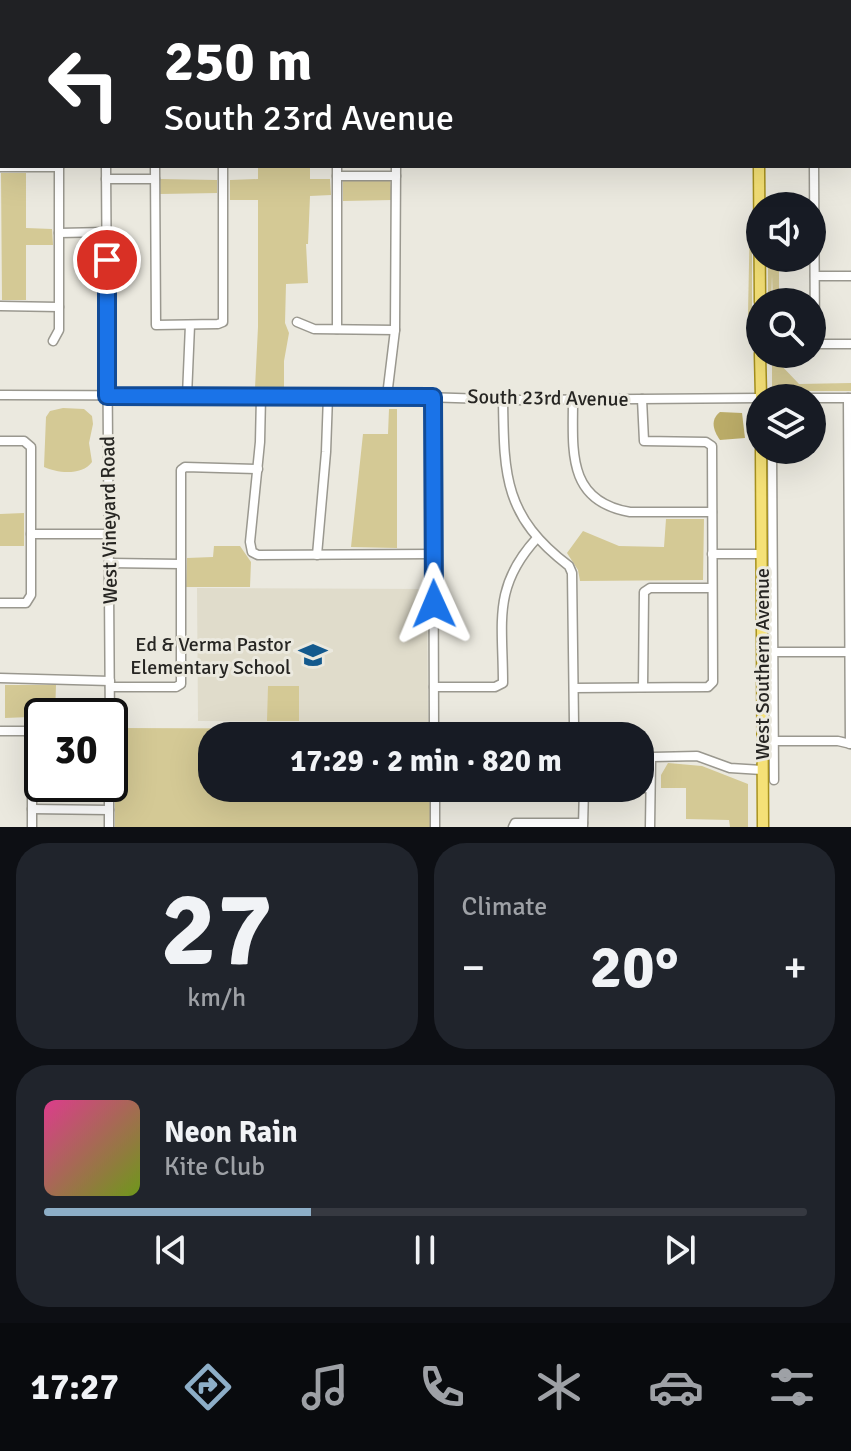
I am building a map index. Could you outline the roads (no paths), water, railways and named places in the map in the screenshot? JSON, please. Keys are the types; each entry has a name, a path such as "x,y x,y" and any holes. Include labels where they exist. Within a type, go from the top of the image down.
{"main road":[{"path":"759,168 760,288"},
{"name":"West Southern Avenue","path":"763,464 767,501 761,554 761,652 768,741 762,770 763,827"}],"street":[{"path":"53,341 59,330 59,168"},
{"name":"West Vineyard Road","path":"106,168 110,698"},
{"path":"155,168 156,325 222,323 223,168"},
{"path":"337,168 337,329"},
{"path":"814,168 817,343 851,344"},
{"path":"337,176 396,171 395,330 390,396"},
{"path":"106,179 155,179"},
{"path":"59,233 107,232"},
{"path":"815,276 851,276"},
{"path":"0,306 59,307"},
{"path":"297,322 307,328 395,330"},
{"path":"190,325 190,360 193,366 190,396"},
{"name":"South 23rd Avenue","path":"0,395 746,398"},
{"path":"261,396 252,552 258,555 433,554"},
{"path":"317,555 328,396"},
{"path":"433,397 434,722"},
{"path":"503,398 506,477 522,517 537,538 569,566 573,575 574,722"},
{"path":"768,741 838,741 851,744 850,398 826,398"},
{"path":"573,399 575,466 583,484 598,500 619,510 712,512"},
{"path":"574,688 711,686 712,448 710,443 643,440 642,399"},
{"path":"0,441 29,443 31,447 29,602 0,603"},
{"name":"West Southern Avenue","path":"771,464 767,501 773,652 768,741 774,780"},
{"path":"0,678 180,686 182,469 258,469"},
{"path":"31,534 110,534"},
{"path":"434,687 495,687 503,683 505,587 520,556 537,538"},
{"path":"712,554 761,554"},
{"path":"110,563 180,564"},
{"path":"643,687 643,594 648,589 712,588"},
{"path":"761,652 850,652"},
{"path":"0,731 30,733 32,827"},
{"path":"838,741 851,737"},
{"path":"654,758 697,756 730,768 762,770"},
{"path":"109,802 109,827"},
{"path":"435,802 435,827"},
{"path":"514,825 583,825 584,802"},
{"path":"650,802 650,827"},
{"path":"32,809 109,810"}],"place":[{"name":"Ed & Verma Pastor Elementary School","path":"313,655"}]}
